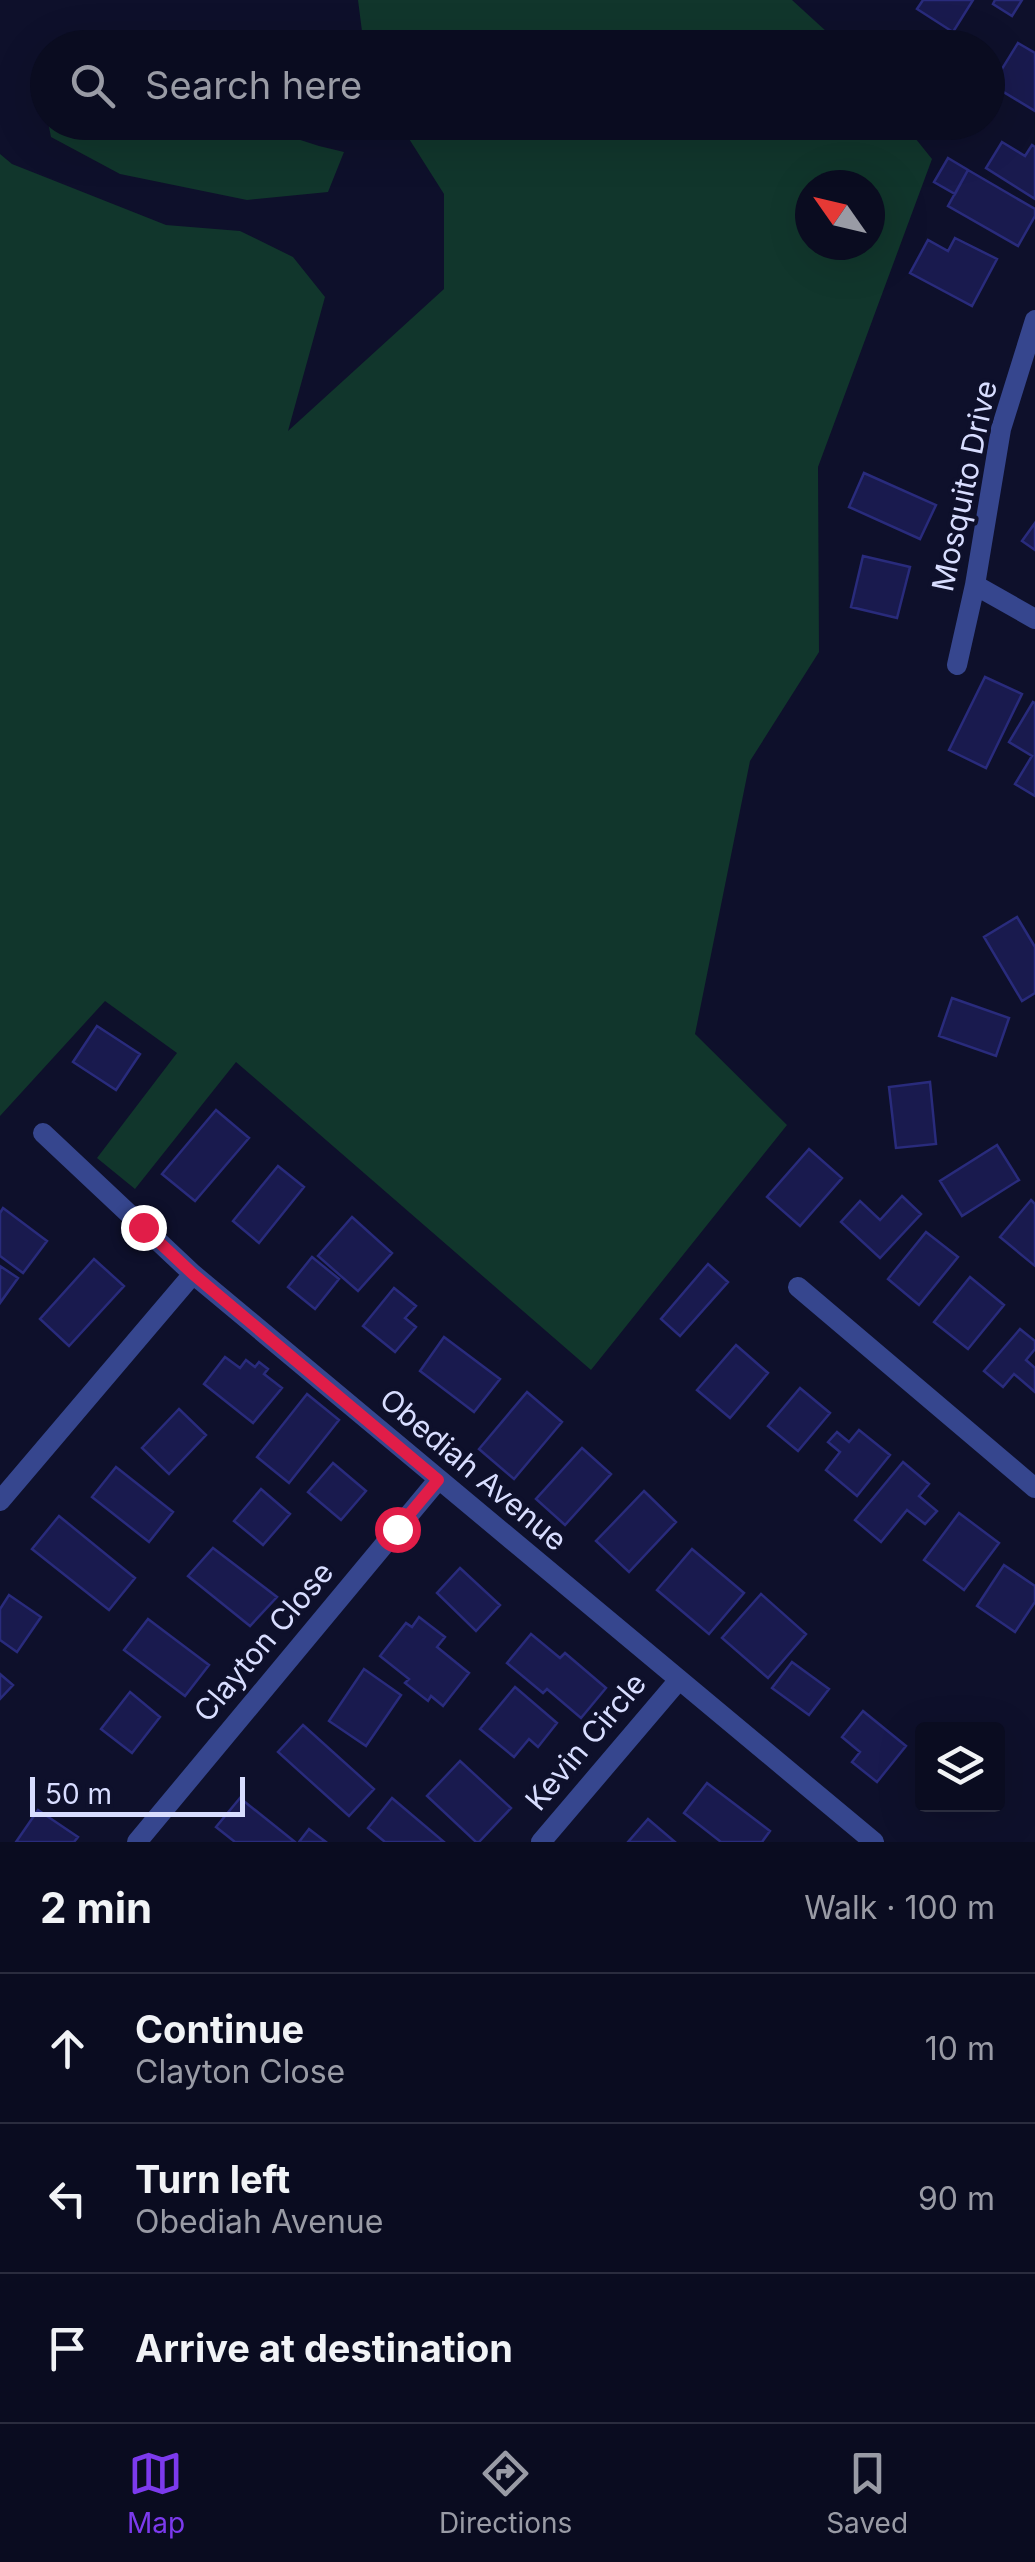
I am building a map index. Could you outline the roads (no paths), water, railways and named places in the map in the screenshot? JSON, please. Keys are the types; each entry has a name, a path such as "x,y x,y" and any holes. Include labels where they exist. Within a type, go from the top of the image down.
{"street":[{"name":"Mosquito Drive","path":"957,665 975,585 1001,429 1035,320"},
{"path":"975,585 1035,618"},
{"name":"Obediah Avenue","path":"43,1133 193,1274 874,1842"},
{"path":"0,1501 193,1274"},
{"path":"798,1287 1035,1488"},
{"name":"Clayton Close","path":"137,1842 438,1480"},
{"name":"Kevin Circle","path":"541,1842 678,1681"}]}
